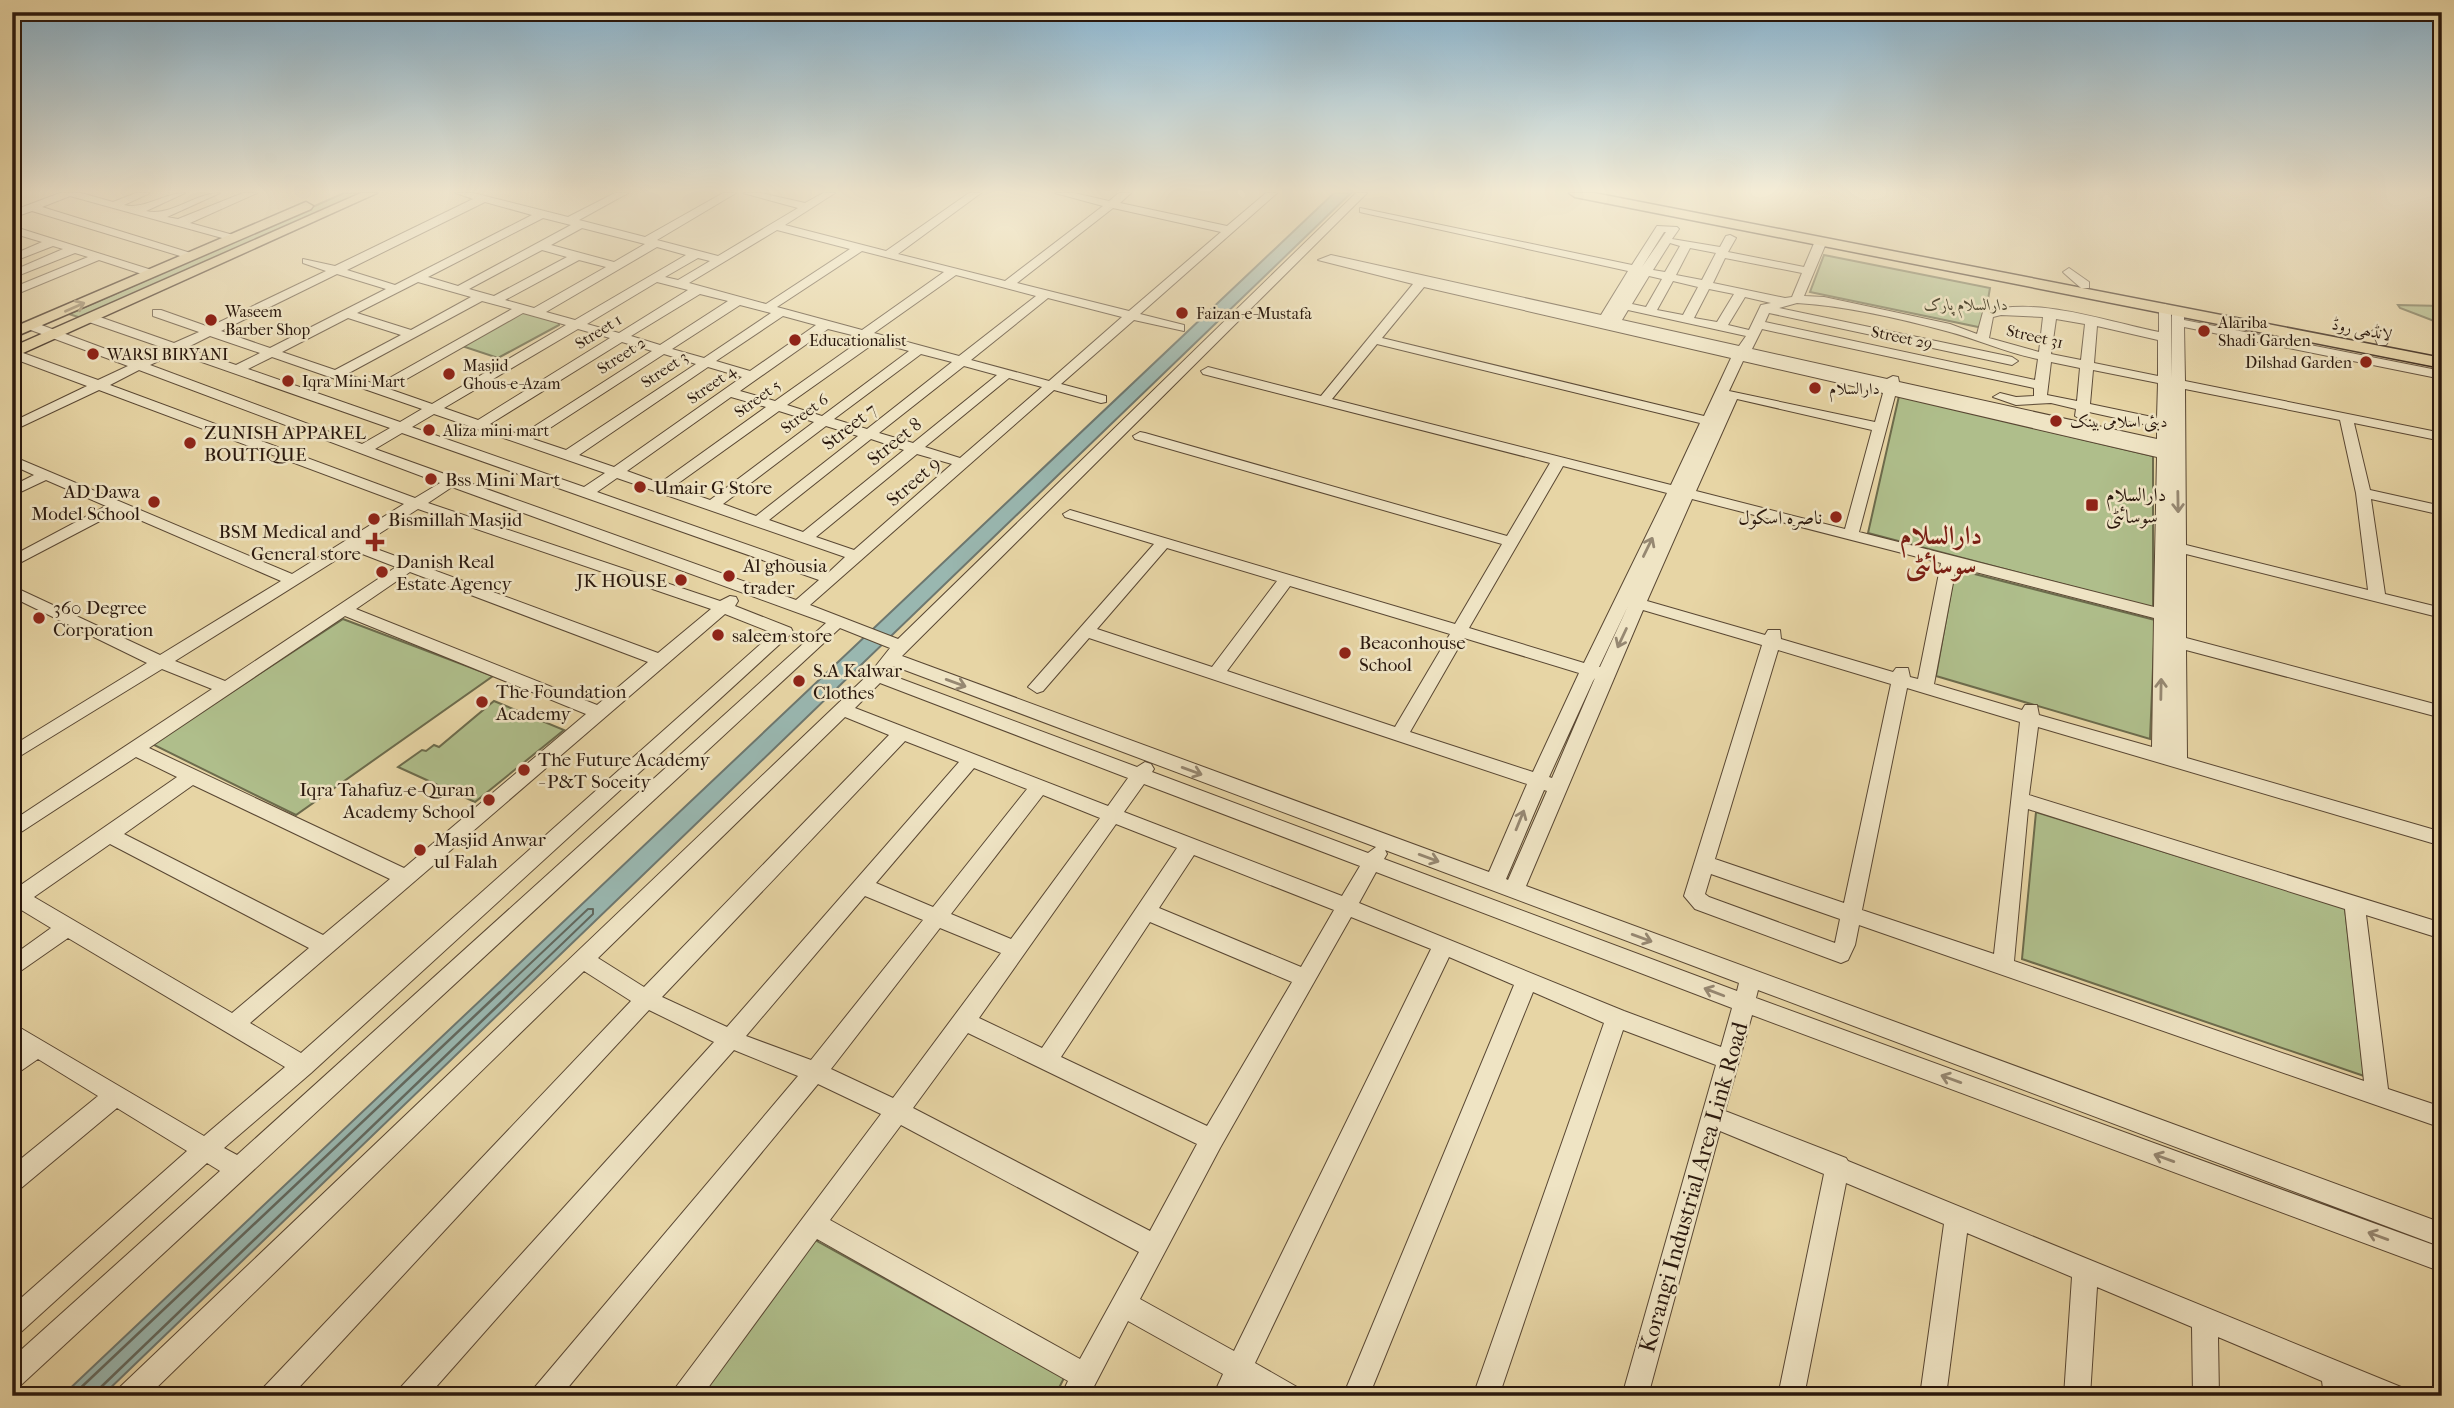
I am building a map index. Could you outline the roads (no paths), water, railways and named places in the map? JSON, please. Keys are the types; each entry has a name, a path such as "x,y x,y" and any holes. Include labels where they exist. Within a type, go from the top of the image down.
{"main road":[{"path":"12,334 184,259"},
{"path":"12,353 223,259"},
{"name":"لانڈھی روڈ","path":"1906,259 2173,314 2442,363"},
{"name":"لانڈھی روڈ","path":"1950,259 2380,337 2442,354"}],"street":[{"path":"12,275 50,259"},
{"path":"12,292 93,259"},
{"path":"103,259 151,273"},
{"path":"12,427 359,259"},
{"path":"237,370 455,259"},
{"path":"459,289 517,259"},
{"path":"496,300 572,259"},
{"path":"588,259 616,266"},
{"path":"378,390 627,259"},
{"path":"366,448 688,259"},
{"path":"714,259 719,260"},
{"name":"Street 3","path":"567,456 706,362 844,259"},
{"path":"903,259 1180,328"},
{"path":"1007,285 1041,259"},
{"name":"Street 9","path":"799,606 1196,259"},
{"path":"129,1396 877,676 895,649 1295,259"},
{"path":"1329,259 1324,260 1608,323 1748,345 2171,451"},
{"path":"1334,259 1422,281"},
{"path":"1593,259 1791,300 1813,259"},
{"path":"1608,323 1625,306 1647,259"},
{"path":"1650,311 1679,259"},
{"path":"1688,320 1720,259"},
{"path":"1750,259 1807,271"},
{"path":"680,284 719,260"},
{"path":"307,261 397,289"},
{"path":"1608,323 1642,269"},
{"name":"Street 5","path":"662,488 777,406 954,271"},
{"path":"2069,272 2085,285"},
{"path":"418,278 752,376"},
{"path":"656,278 1101,399"},
{"path":"1324,400 1422,281"},
{"name":"Street 1","path":"479,425 699,289"},
{"path":"1720,327 1742,290"},
{"name":"Street 7","path":"758,522 1046,294"},
{"path":"335,375 482,296"},
{"name":"Street 2","path":"522,440 739,300"},
{"name":"Street 31","path":"1765,308 1791,300 1824,301 1928,322 2044,362 2086,365 2442,437"},
{"path":"1625,306 1720,327 1748,345"},
{"path":"1494,883 1536,780 1588,670 1632,597 1765,308 2044,362"},
{"path":"1982,340 1987,315 1995,311 2019,310 2164,337"},
{"path":"157,313 857,556"},
{"path":"347,314 412,334"},
{"path":"2037,416 2050,314"},
{"path":"2169,755 2179,642 2179,548 2171,451 2164,424 2171,382 2164,337 2173,314"},
{"path":"2173,314 2442,374"},
{"path":"2169,755 2162,615 2171,451 2173,314"},
{"path":"90,318 830,579"},
{"path":"2081,426 2091,323"},
{"name":"Street 4","path":"586,494 826,324"},
{"path":"32,326 366,448 451,482 864,630 895,649 1155,757 2442,1235"},
{"path":"1879,350 1885,333"},
{"path":"1374,340 1713,422"},
{"path":"1713,422 1732,394 1748,345"},
{"name":"Street 29","path":"1748,345 1879,350 2040,391"},
{"name":"Street 6","path":"711,506 919,349"},
{"path":"12,353 414,503 723,607 785,632 303,1066 12,1323"},
{"path":"1208,370 2179,620"},
{"name":"Street 8","path":"805,538 1007,373"},
{"path":"1892,382 2016,401 2040,391 2083,406 2164,424"},
{"path":"1892,382 2081,426 2171,451"},
{"path":"1851,535 1892,382"},
{"path":"730,392 963,463"},
{"path":"1732,394 1881,428"},
{"path":"2346,418 2363,493 2377,597"},
{"path":"1140,436 1512,542"},
{"path":"12,460 293,580"},
{"path":"1399,735 1559,460"},
{"path":"12,492 46,474"},
{"path":"12,755 451,482"},
{"path":"2363,493 2442,511"},
{"path":"12,562 119,505"},
{"path":"1070,514 1605,675"},
{"path":"1037,687 1164,542"},
{"path":"349,544 662,661"},
{"path":"2179,548 2442,613"},
{"path":"1925,683 1949,560"},
{"path":"12,831 407,567"},
{"path":"1215,675 1287,579"},
{"path":"234,1024 746,587"},
{"path":"12,591 160,662 227,688"},
{"path":"1632,597 2169,755 2442,839"},
{"path":"1514,890 1605,675 1632,597"},
{"path":"344,610 600,713"},
{"path":"12,1376 838,621"},
{"path":"1086,631 1557,787"},
{"path":"1772,639 1694,896 1697,901 1830,952 1841,954 1843,951 1901,676"},
{"path":"2179,642 2442,712"},
{"path":"877,676 1744,1003 2442,1260"},
{"path":"841,709 1444,945 1616,1018 1727,1059"},
{"path":"2003,967 2019,799 2031,714"},
{"path":"273,1396 646,999 902,733"},
{"path":"135,749 405,877"},
{"path":"2169,755 2442,828"},
{"path":"685,1396 814,1224 895,1110 964,1021 1155,757"},
{"path":"410,1396 730,1039 971,760"},
{"path":"192,776 15,900 68,927 303,1066"},
{"path":"544,1396 815,1072 1039,787"},
{"path":"2019,799 2442,931"},
{"path":"108,834 325,946"},
{"path":"814,1224 1079,1386 1212,1140 1384,842"},
{"path":"1046,1061 1189,846"},
{"path":"1703,863 2442,1118"},
{"path":"862,886 1015,950"},
{"path":"2354,903 2377,1095"},
{"path":"1147,912 1305,978"},
{"path":"12,968 68,927"},
{"path":"1226,1396 1444,945"},
{"path":"583,960 646,999 730,1039 815,1072 895,1110 1153,1246"},
{"name":"Korangi Industrial Area Link Road","path":"1635,1396 1751,978"},
{"path":"1356,1396 1527,980"},
{"path":"1486,1396 1616,1018"},
{"path":"964,1021 1212,1140"},
{"path":"12,1032 238,1169"},
{"path":"12,1067 37,1047"},
{"path":"12,1181 116,1095"},
{"path":"1713,1116 2205,1319 2337,1384 2392,1396"},
{"path":"1791,1396 1838,1166"},
{"path":"1933,1396 1957,1217"},
{"path":"2077,1396 2085,1270"},
{"path":"1123,1304 1288,1396"},
{"path":"2205,1319 2206,1396"}],"water":[{"path":"1265,259 1283,259 102,1396 62,1396"}],"place":[{"name":"Faizan-e-Mustafa","path":"1182,313"},
{"name":"Waseem Barber Shop","path":"211,320"},
{"name":"Alariba Shadi Garden","path":"2204,331"},
{"name":"Educationalist","path":"795,340"},
{"name":"WARSI BIRYANI","path":"93,354"},
{"name":"Dilshad Garden","path":"2366,362"},
{"name":"Masjid Ghous-e-Azam","path":"449,374"},
{"name":"Iqra Mini Mart","path":"288,381"},
{"name":"دارالسلام","path":"1815,388"},
{"name":"دبئی اسلامی بینک","path":"2056,421"},
{"name":"Aliza mini mart","path":"429,430"},
{"name":"ZUNISH APPAREL BOUTIQUE","path":"190,443"},
{"name":"Bss Mini Mart","path":"431,479"},
{"name":"Umair G Store","path":"640,487"},
{"name":"AD Dawa Model School","path":"154,502"},
{"name":"دارالسلام سوسائٹی","path":"2092,505"},
{"name":"ناصرہ اسکول","path":"1836,517"},
{"name":"Bismillah Masjid","path":"374,519"},
{"name":"BSM Medical and General store","path":"375,542"},
{"name":"Danish Real Estate Agency","path":"382,572"},
{"name":"Al ghousia trader","path":"729,576"},
{"name":"JK HOUSE","path":"681,580"},
{"name":"360 Degree Corporation","path":"39,618"},
{"name":"saleem store","path":"718,635"},
{"name":"Beaconhouse School","path":"1345,653"},
{"name":"S.A Kalwar Clothes","path":"799,681"},
{"name":"The Foundation Academy","path":"482,702"},
{"name":"The Future Academy - P&T Soceity","path":"524,770"},
{"name":"Iqra Tahafuz-e-Quran Academy School","path":"489,800"},
{"name":"Masjid Anwar ul Falah","path":"420,850"}],"district":[{"name":"دارالسلام سوسائٹی","path":"1941,550"}],"park label":[{"name":"دارالسلام پارک","path":"1966,304"}]}
